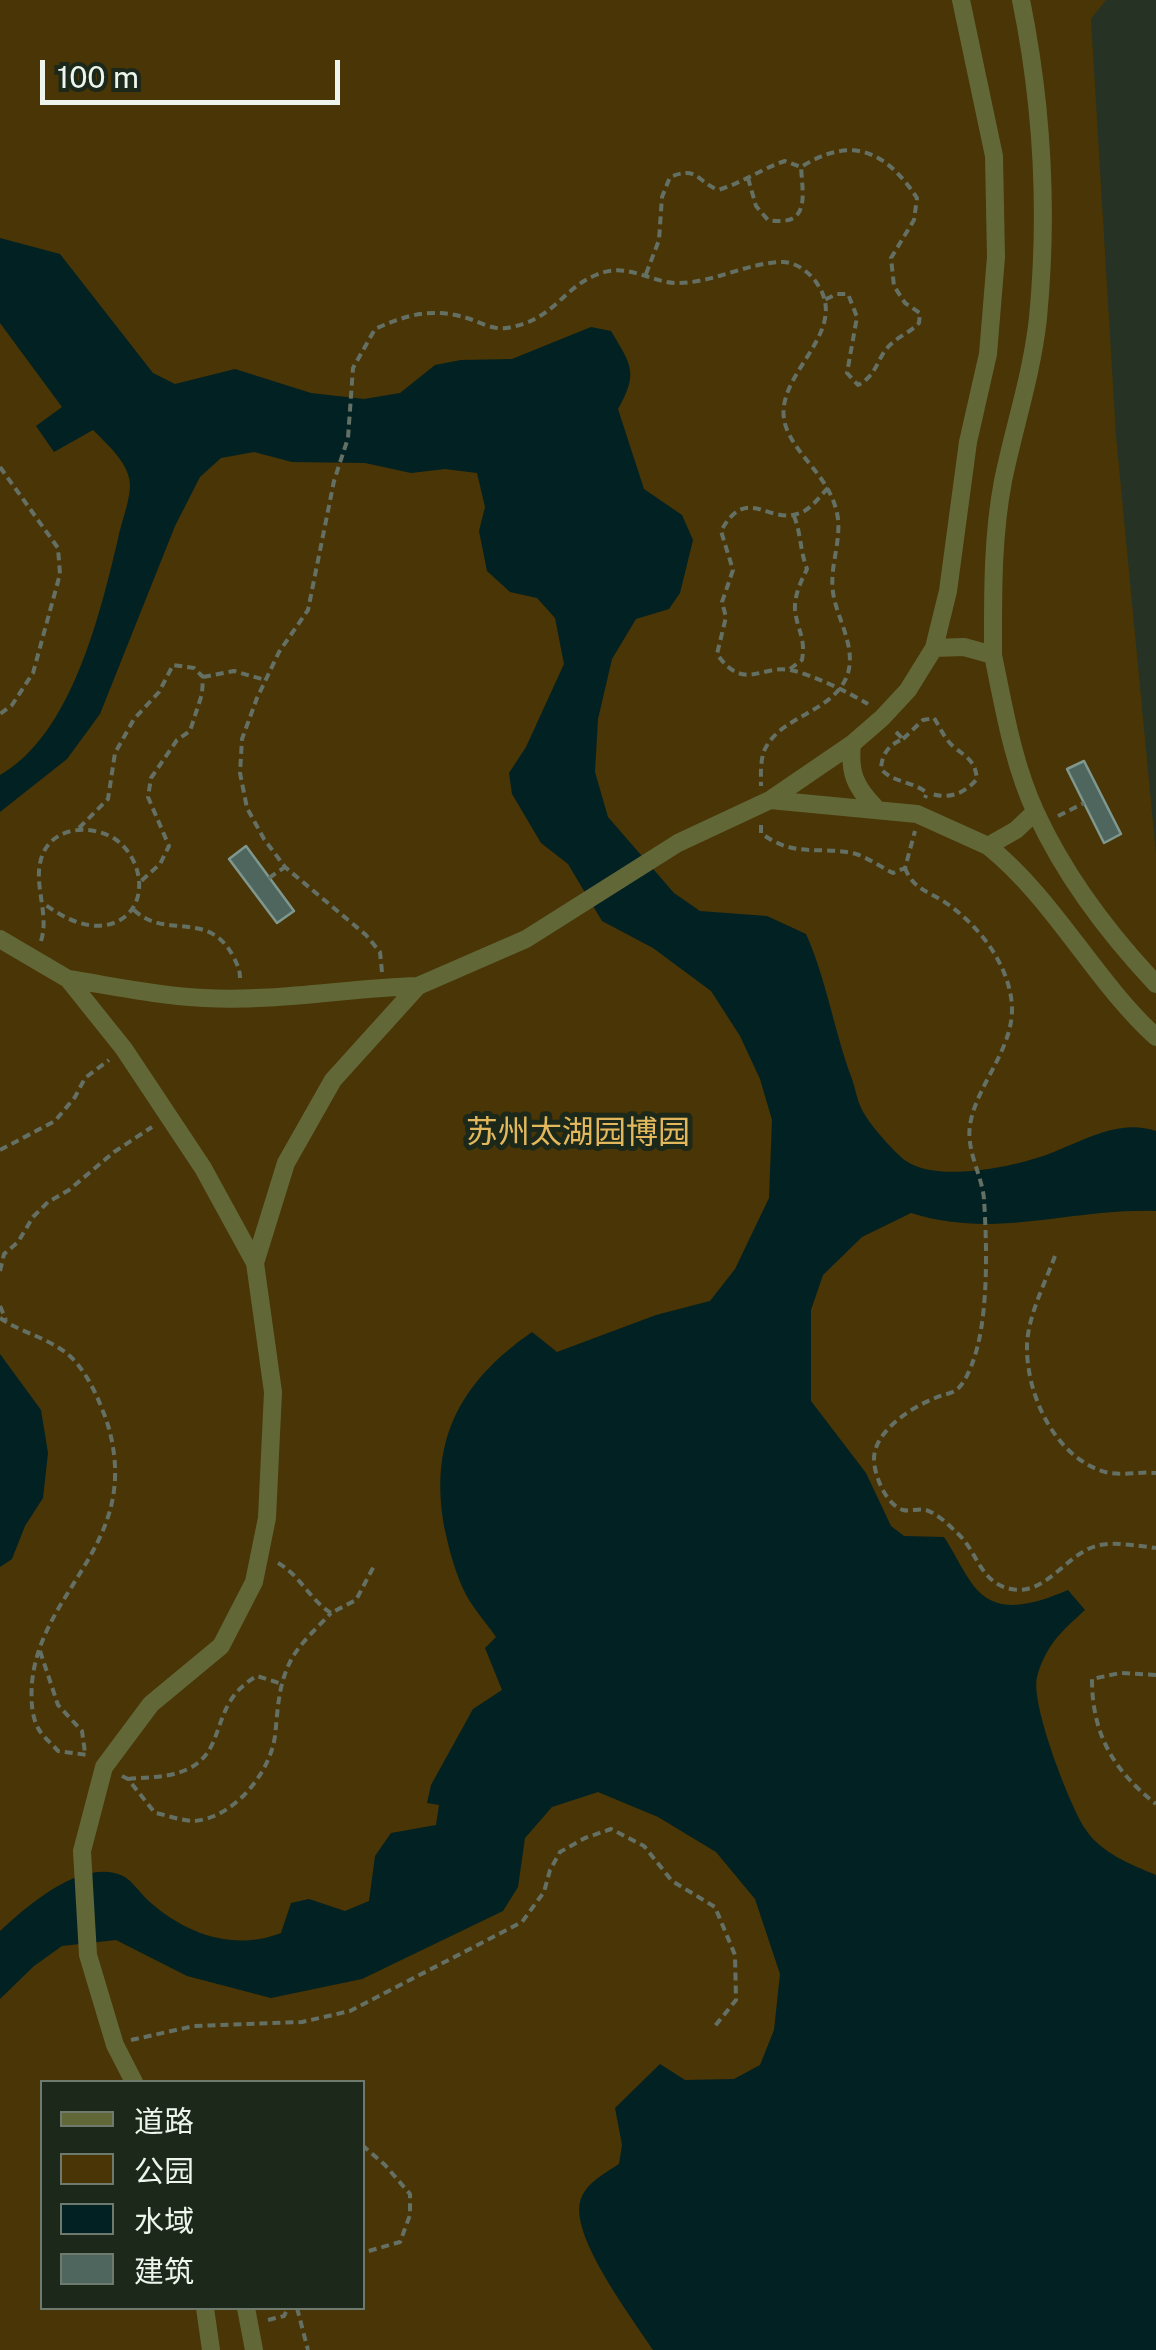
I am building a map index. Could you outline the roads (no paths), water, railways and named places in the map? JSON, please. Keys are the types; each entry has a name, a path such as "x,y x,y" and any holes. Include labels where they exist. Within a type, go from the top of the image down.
{"street":[{"path":"68,979 203,998 418,986 526,938 678,843 765,802 852,744 908,690 934,648 948,591 968,442 988,354 996,257 994,156 961,0"},
{"path":"1021,0 1036,107 1041,212 1038,320 995,536 992,655 1019,765 1036,812 1078,887 1156,984"},
{"path":"934,648 964,647 992,655"},
{"path":"852,744 850,767 858,790 874,808"},
{"path":"765,802 918,814 988,846 1016,869 1127,1010 1156,1037"},
{"path":"988,846 1016,830 1036,812"},
{"path":"0,939 68,979 124,1049 203,1168 256,1263 272,1392 267,1518 254,1582 221,1646 152,1704 104,1767 82,1851 88,1955 114,2045 133,2080"},
{"path":"256,1263 286,1163 333,1080 418,986"},
{"path":"205,2310 211,2350"},
{"path":"248,2316 254,2350"}],"water":[{"path":"0,238 60,254 153,373 175,384 235,369 311,393 364,399 400,393 435,365 512,359 591,327 611,331 630,369 629,386 618,409 644,489 682,515 693,540 680,593 669,609 636,619 612,659 598,719 595,772 608,817 674,893 700,911 767,916 806,934 861,1107 878,1133 906,1161 935,1171 972,1171 1040,1157 1111,1130 1126,1127 1156,1131 1156,1211 973,1224 911,1213 862,1237 823,1275 811,1310 811,1401 866,1473 891,1526 904,1536 944,1537 973,1585 994,1602 1031,1603 1068,1590 1085,1610 1050,1648 1037,1677 1036,1690 1053,1755 1086,1830 1108,1852 1156,1875 1156,2350 653,2350 594,2256 580,2217 582,2195 601,2175 619,2164 622,2145 615,2108 660,2064 685,2080 734,2079 760,2065 774,2030 780,1974 755,1899 716,1852 658,1817 598,1792 552,1807 525,1838 518,1887 503,1911 362,1979 271,1998 187,1976 116,1940 62,1946 0,1999 0,1931 40,1898 73,1878 107,1872 123,1876 180,1924 229,1940 264,1938 281,1933 291,1903 309,1899 345,1911 369,1901 375,1856 391,1833 436,1825 439,1805 427,1803 431,1785 473,1709 502,1690 485,1648 496,1637 465,1593 446,1535 441,1473 454,1419 484,1373 532,1332 557,1352 656,1315 710,1301 735,1269 769,1198 772,1120 760,1079 740,1036 711,991 653,948 602,921 568,864 541,843 512,794 509,773 526,747 564,664 555,618 537,598 510,592 487,571 479,531 485,507 477,473 445,469 411,473 365,463 292,462 254,452 221,458 200,477 175,526 100,714 67,759 0,812 0,775 25,756 46,731 79,670 102,602 130,487 123,463 93,430 54,452 36,426 62,407 0,323"},
{"path":"0,1354 41,1410 48,1453 43,1498 25,1526 12,1559 0,1567"}],"park label":[{"name":"苏州太湖园博园","path":"578,1133"}]}
